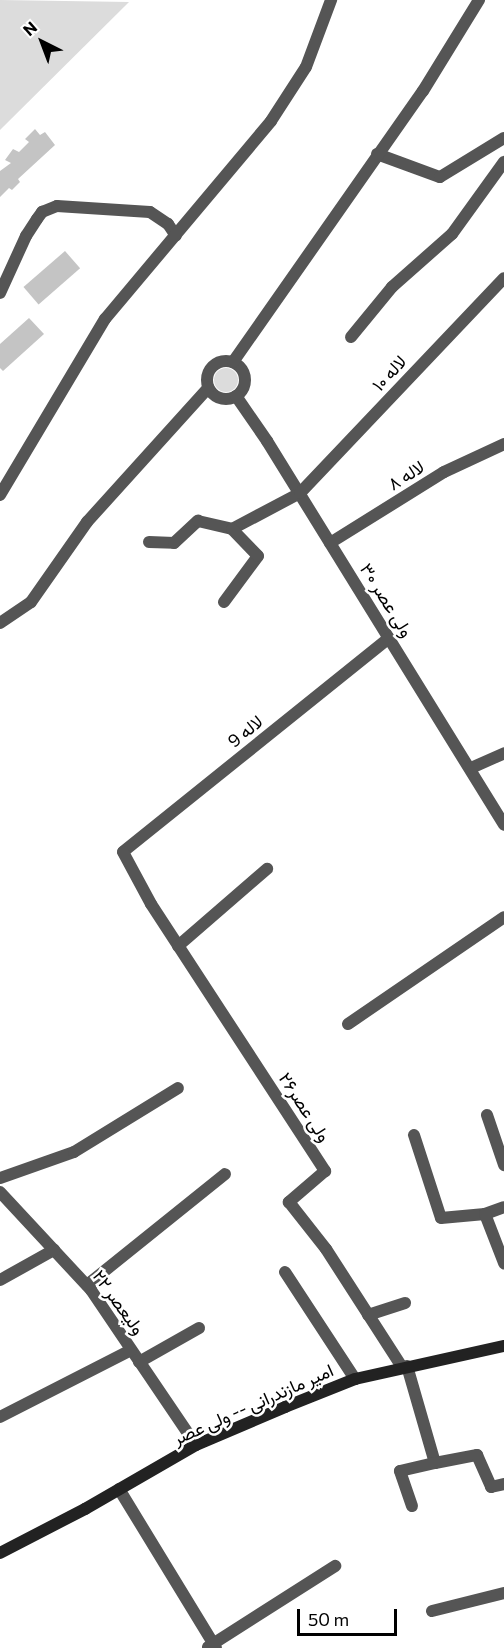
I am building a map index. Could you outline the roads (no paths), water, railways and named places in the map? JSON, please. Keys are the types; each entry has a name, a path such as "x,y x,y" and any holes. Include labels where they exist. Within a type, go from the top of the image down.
{"main road":[{"name":"امیر مازندرانی -- ولی عصر","path":"0,1553 196,1445 356,1379 504,1346"}],"street":[{"path":"0,495 105,319 271,121 306,67 331,0"},
{"path":"233,362 423,90 479,0"},
{"path":"377,154 440,177 504,138"},
{"path":"351,337 392,287 452,234 504,162"},
{"path":"0,293 26,236 37,219 42,212 57,206 150,212 168,224 176,236"},
{"name":"لاله ۱۰","path":"232,529 300,493 504,278"},
{"path":"233,362 242,369 245,381 236,396 218,397 208,387 207,375 214,364 233,362"},
{"path":"0,623 31,602 87,522 208,387"},
{"name":"ولی عصر ۳۰","path":"236,396 300,493 504,825"},
{"name":"لاله ۸","path":"330,543 444,472 504,444"},
{"path":"149,542 174,543 198,521 232,529 258,556 224,602"},
{"name":"لاله 9","path":"123,852 389,638"},
{"path":"471,768 504,753"},
{"name":"ولی عصر۲۶","path":"123,852 151,904 325,1171 289,1202 326,1250 405,1367 435,1463"},
{"path":"178,946 267,868"},
{"path":"348,1023 504,917"},
{"path":"0,1178 74,1152 178,1088"},
{"path":"487,1115 504,1165"},
{"path":"414,1135 441,1218 485,1214 504,1207"},
{"path":"87,1286 225,1174"},
{"name":"ولیعصر ۲۲","path":"0,1192 87,1286 196,1445"},
{"path":"485,1214 504,1263"},
{"path":"0,1280 54,1250"},
{"path":"285,1272 356,1379"},
{"path":"368,1315 405,1303"},
{"path":"140,1362 199,1329"},
{"path":"0,1417 131,1350"},
{"path":"412,1506 400,1472 435,1463 477,1455 491,1487 504,1484"},
{"path":"119,1489 212,1647 336,1566"},
{"path":"432,1611 504,1593"}]}
